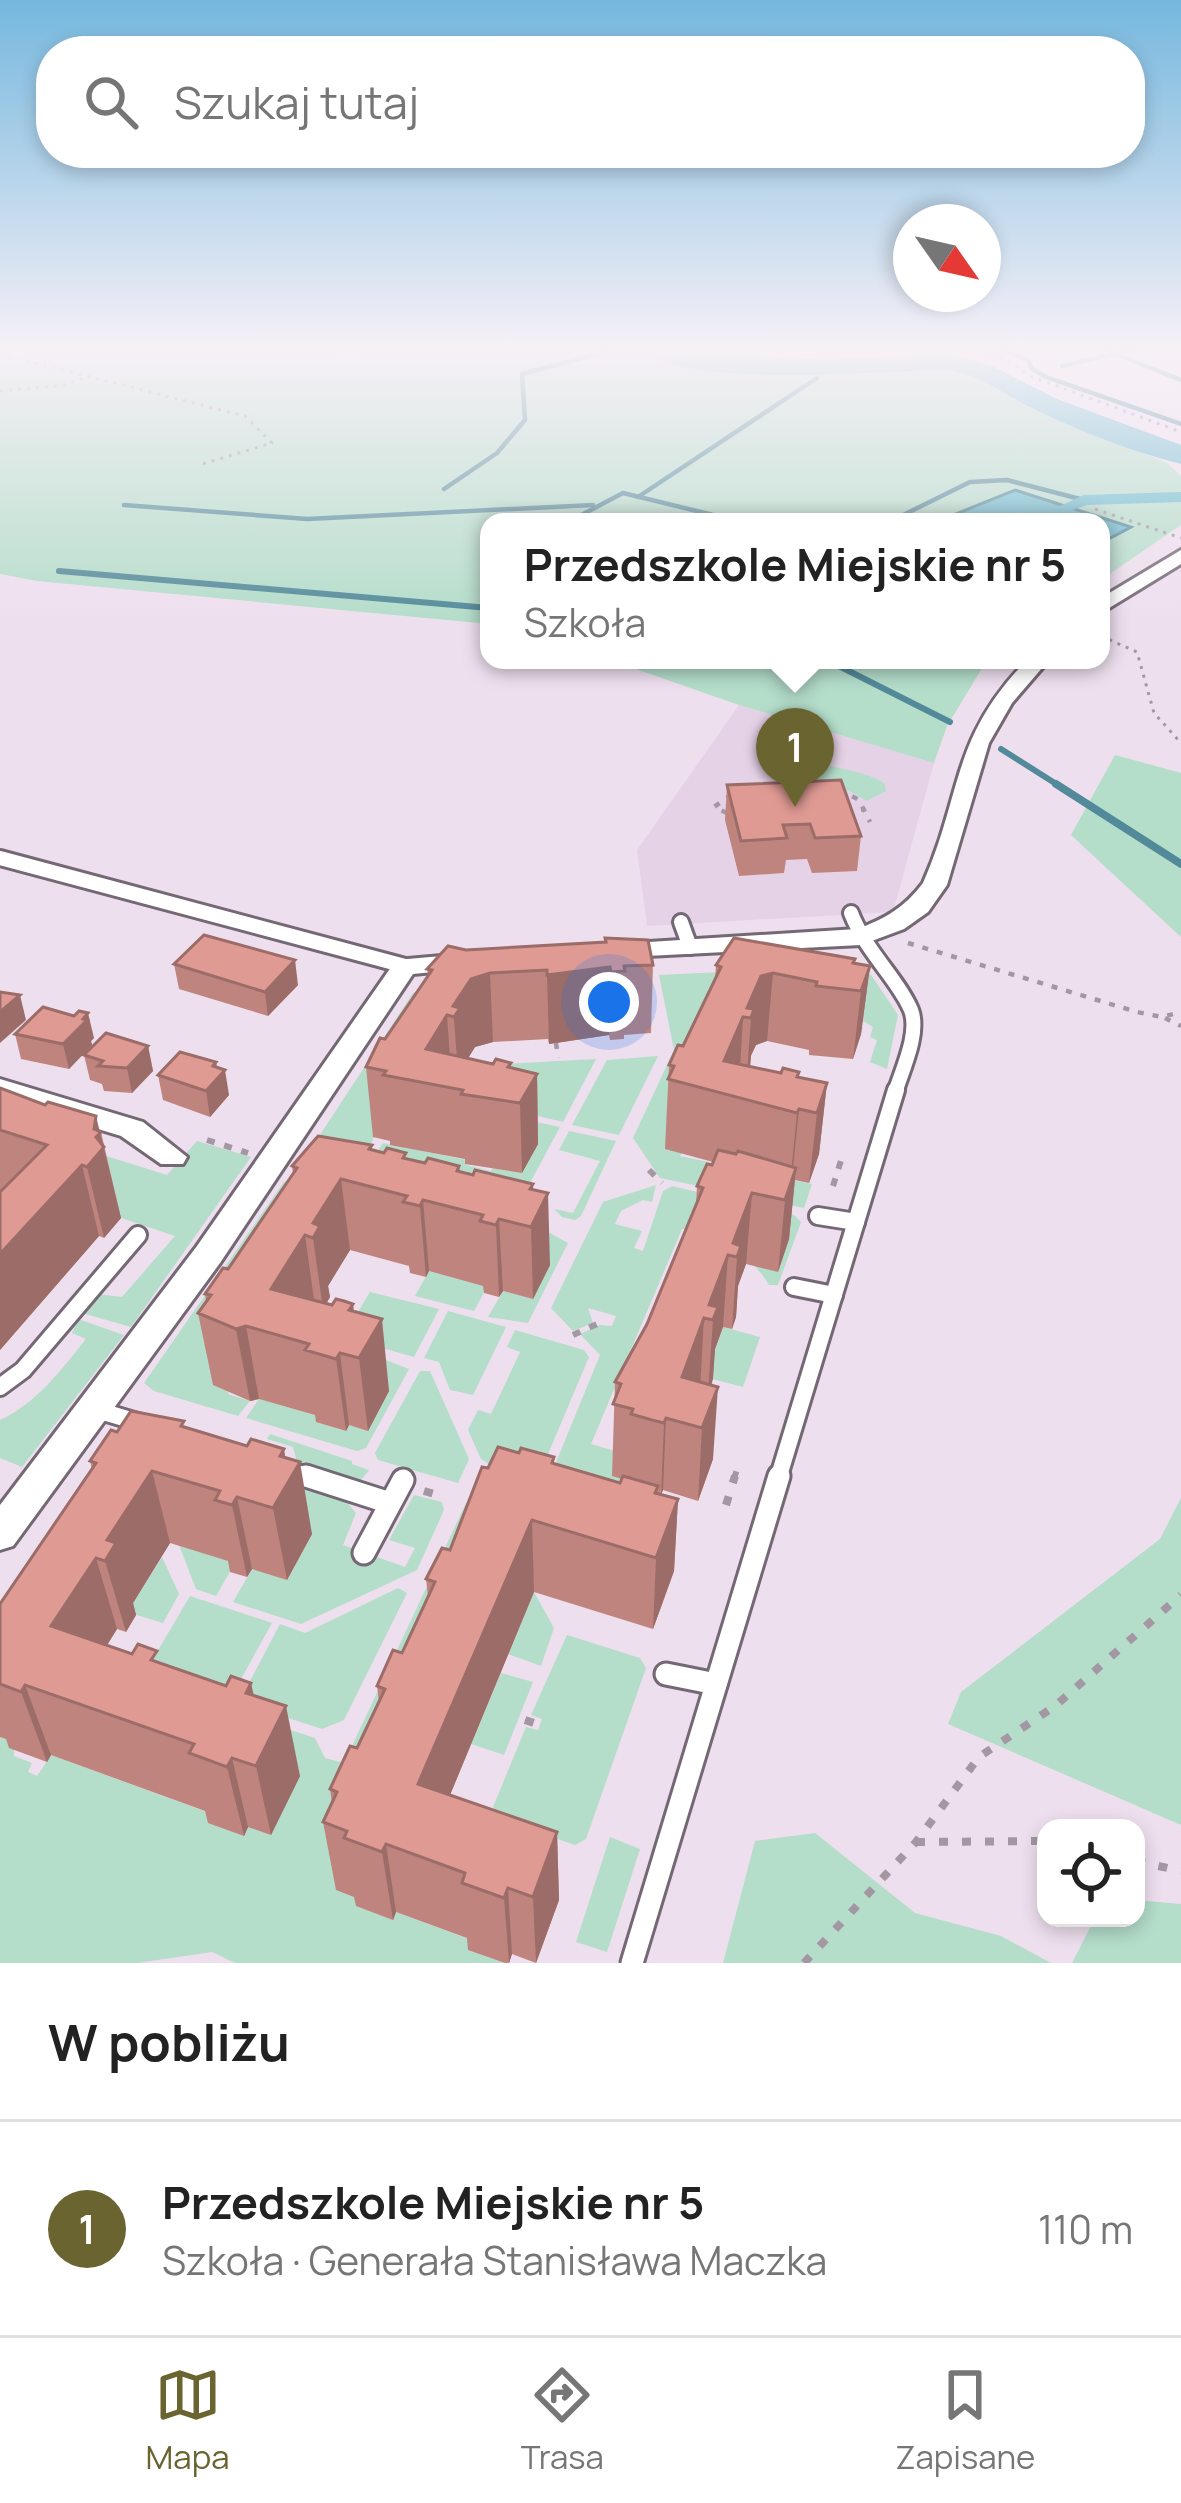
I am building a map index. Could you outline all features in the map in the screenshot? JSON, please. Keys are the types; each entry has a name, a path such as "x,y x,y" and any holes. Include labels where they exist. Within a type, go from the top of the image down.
{"street":[{"path":"1110,601 1181,556"},
{"path":"595,953 686,935 856,925 892,929 913,916 936,888 949,856 976,747 992,713 1031,669"},
{"path":"0,1534 97,1410 405,966 500,960"},
{"path":"0,1089 132,1129 172,1157"}],"lane":[{"path":"0,858 405,966"},
{"path":"632,1963 911,1039 912,1012 856,925"},
{"path":"818,1216 856,1222"},
{"path":"0,1387 22,1370 138,1234"},
{"path":"794,1287 834,1295"},
{"path":"97,1410 155,1428"},
{"path":"262,1462 390,1503"},
{"path":"364,1553 390,1503 408,1484"},
{"path":"666,1674 716,1684"}],"path":[{"path":"199,465 270,441"},
{"path":"1095,509 1107,513"},
{"path":"1110,514 1181,538"},
{"path":"1110,640 1137,652 1146,704 1164,730 1181,743"},
{"path":"764,787 802,780 845,790 870,822"},
{"path":"737,794 725,796 714,807 721,814 743,813"},
{"path":"845,810 864,809"},
{"path":"856,925 1181,1026"},
{"path":"1162,1017 1181,1012"},
{"path":"556,1043 559,1058"},
{"path":"208,1140 276,1157"},
{"path":"832,1186 843,1154"},
{"path":"649,1170 662,1183"},
{"path":"573,1335 597,1324"},
{"path":"726,1505 739,1463"},
{"path":"408,1484 445,1497"},
{"path":"804,1963 916,1842 979,1757 1055,1706 1181,1595"},
{"path":"525,1720 540,1725"},
{"path":"916,1842 1037,1841"},
{"path":"1145,1863 1181,1871"}],"shaded area":[{"path":"739,705 934,763 893,912 647,926 637,850"}],"green space":[{"path":"0,441 1113,441 1167,463 1181,476 1181,525 1110,574 1110,538 1129,527 1110,521 1110,513 1086,513 1015,490 958,513 480,513 480,623 0,574"},
{"path":"636,669 982,669 947,726 934,763"},
{"path":"790,753 876,779 885,784 886,791 866,801 839,787 782,777 760,764 768,757"},
{"path":"1115,755 1181,773 1181,937 1071,835"},
{"path":"845,966 834,1011 863,1027 861,1034 768,1015 680,1156 812,1184 804,1208 660,1178 633,1138 674,1050 659,975"},
{"path":"865,966 898,1015 887,1069 870,1062 877,1040 870,1037 873,1027 845,1010"},
{"path":"422,989 493,1016 374,1136 369,1150 314,1144 413,993"},
{"path":"658,1056 619,1135 572,1125 607,1060"},
{"path":"596,1059 563,1122 487,1104 502,1064"},
{"path":"521,1119 560,1127 524,1194 369,1164 383,1143 467,1160 466,1165 491,1171"},
{"path":"0,1123 167,1175 197,1141 251,1157 131,1327 82,1313 97,1294 122,1297 175,1236 121,1218 118,1210"},
{"path":"569,1131 616,1141 575,1220 554,1209 573,1213 600,1161 559,1150"},
{"path":"294,1176 228,1394 250,1401 238,1416 154,1391 144,1383 284,1182"},
{"path":"656,1185 652,1202 643,1200 621,1211 615,1224 642,1231 634,1248 643,1251 663,1191 672,1186 794,1215 801,1222 778,1285 769,1285 732,1248 682,1229 591,1444 615,1451 630,1486 554,1486 557,1460 600,1355 580,1334 600,1325 612,1326 616,1316 588,1308 593,1323 573,1331 551,1308 603,1202"},
{"path":"550,1233 568,1243 528,1323 488,1317 503,1291 534,1298 544,1236"},
{"path":"429,1271 487,1287 474,1311 415,1296"},
{"path":"370,1292 439,1309 414,1357 343,1337"},
{"path":"448,1311 506,1327 473,1395 450,1390 439,1362 424,1358"},
{"path":"78,1319 124,1335 22,1467 0,1458 0,1420 37,1395 86,1339 72,1333"},
{"path":"723,1327 760,1337 743,1387 705,1377"},
{"path":"515,1330 584,1350 589,1357 548,1454 504,1474 481,1459 468,1430 478,1410 491,1414 520,1352 507,1347"},
{"path":"373,1355 409,1369 366,1448 357,1451 246,1418 259,1399 319,1416 317,1422 345,1431 349,1425 368,1430 388,1391 358,1382"},
{"path":"420,1371 430,1371 469,1459 458,1483 378,1460 375,1453"},
{"path":"270,1434 369,1470 361,1480 297,1462 293,1447 267,1439"},
{"path":"288,1484 345,1500 356,1513 343,1545 405,1567 415,1548 389,1540 414,1495 442,1502 444,1510 417,1570 301,1624 233,1602 252,1569 287,1579"},
{"path":"506,1491 555,1504 357,1906 392,1919 396,1912 472,1940 469,1950 505,1963 235,1963 212,1952 137,1963 0,1963 0,1737 14,1742 14,1756 32,1763 28,1772 37,1776 51,1755 212,1814 281,1727 315,1738 325,1758 344,1763 466,1503"},
{"path":"1181,1498 1181,1825 948,1724 961,1692 1160,1539"},
{"path":"179,1545 235,1563 216,1596 196,1589"},
{"path":"162,1557 179,1594 163,1623 127,1612"},
{"path":"398,1588 407,1593 344,1720 322,1729 239,1702 280,1624 305,1633"},
{"path":"534,1592 554,1628 541,1666 508,1654"},
{"path":"190,1596 272,1623 230,1699 147,1669"},
{"path":"567,1635 640,1658 646,1668 586,1839 575,1845 497,1818 493,1807 526,1727 538,1730 542,1719 531,1715"},
{"path":"501,1673 533,1682 504,1755 471,1744"},
{"path":"815,1833 915,1913 1001,1936 1051,1963 723,1963 755,1841"},
{"path":"610,1837 640,1849 607,1952 576,1942"},
{"path":"1145,1901 1181,1904 1181,1963 1072,1963 1090,1927 1145,1927"}],"water":[{"path":"1015,490 1087,513 958,513"},
{"path":"1110,520 1131,527 1110,538"}],"building":[{"path":"841,780 861,836 815,838 810,824 783,825 787,838 741,841 727,785"},
{"path":"204,935 295,960 265,992 174,964"},
{"path":"605,938 648,940 653,965 624,966 625,971 611,972 610,967 547,975 547,970 490,973 471,979 453,1006 460,1008 454,1017 447,1015 426,1049 493,1064 496,1059 537,1074 520,1103 461,1094 463,1090 383,1075 386,1071 366,1067 380,1038 385,1039 432,970 427,969 448,946 466,950 606,942"},
{"path":"734,938 855,959 853,963 870,966 861,991 816,986 817,982 773,973 761,976 747,1008 754,1009 751,1018 743,1017 724,1061 781,1073 783,1068 799,1072 797,1077 827,1083 817,1113 799,1109 797,1113 668,1079 678,1045 683,1046 721,967 716,965"},
{"path":"0,992 20,995 0,1012"},
{"path":"43,1007 74,1016 79,1011 88,1013 83,1019 87,1020 63,1044 15,1034"},
{"path":"106,1033 148,1046 127,1068 98,1066 103,1061 84,1055"},
{"path":"180,1052 216,1062 213,1066 225,1070 206,1091 158,1075"},
{"path":"0,1088 45,1105 96,1116 94,1129 101,1132 96,1137 104,1147 0,1254 0,1192 47,1145 0,1130"},
{"path":"318,1136 372,1145 369,1149 384,1153 387,1148 425,1163 428,1158 473,1175 475,1170 533,1184 530,1189 548,1193 531,1227 499,1219 496,1225 480,1221 483,1215 423,1200 420,1206 403,1202 407,1196 341,1179 313,1223 320,1226 313,1238 305,1235 271,1289 332,1305 336,1299 344,1301 353,1304 349,1310 382,1319 359,1358 340,1353 336,1359 305,1350 309,1344 246,1326 236,1329 198,1313 211,1295 205,1294 223,1268 228,1269 297,1168 292,1166"},
{"path":"718,1150 796,1168 785,1200 752,1193 733,1243 741,1246 737,1257 728,1255 709,1305 718,1307 713,1320 704,1318 682,1377 718,1387 702,1428 666,1418 664,1423 652,1420 613,1404 621,1384 615,1382 647,1324 703,1188 697,1186"},
{"path":"131,1411 184,1421 181,1426 247,1446 251,1439 284,1449 280,1456 300,1462 273,1508 237,1497 232,1505 215,1500 220,1491 152,1471 107,1540 116,1543 105,1561 96,1558 51,1626 132,1654 138,1644 157,1651 151,1660 226,1686 231,1676 251,1683 246,1693 286,1706 256,1766 232,1758 227,1767 189,1753 194,1744 25,1685 21,1692 0,1684 0,1604 96,1463 90,1461 111,1430 117,1432"},
{"path":"498,1447 554,1457 552,1463 620,1483 623,1476 658,1486 655,1493 678,1499 656,1558 532,1520 418,1784 557,1832 533,1897 508,1888 504,1898 462,1883 465,1873 386,1844 382,1852 344,1838 347,1831 323,1822 337,1792 330,1789 350,1746 357,1748 385,1689 377,1686 393,1650 402,1653 435,1582 426,1579 442,1548 450,1550 482,1467 488,1468"}],"waterway":[{"path":"444,489 508,441"},
{"path":"638,497 723,441"},
{"path":"1142,441 1181,455"},
{"path":"907,513 970,482 1007,480 1084,500"},
{"path":"585,513 623,493 638,497"},
{"path":"638,497 705,513"},
{"path":"1067,507 1084,500 1181,497"},
{"path":"124,505 307,519 593,505"},
{"path":"59,571 480,607"},
{"path":"845,669 950,722"},
{"path":"1001,749 1061,787"},
{"path":"1056,784 1181,864"}],"place":[{"name":"Przedszkole Miejskie nr 5","path":"795,807"}]}
